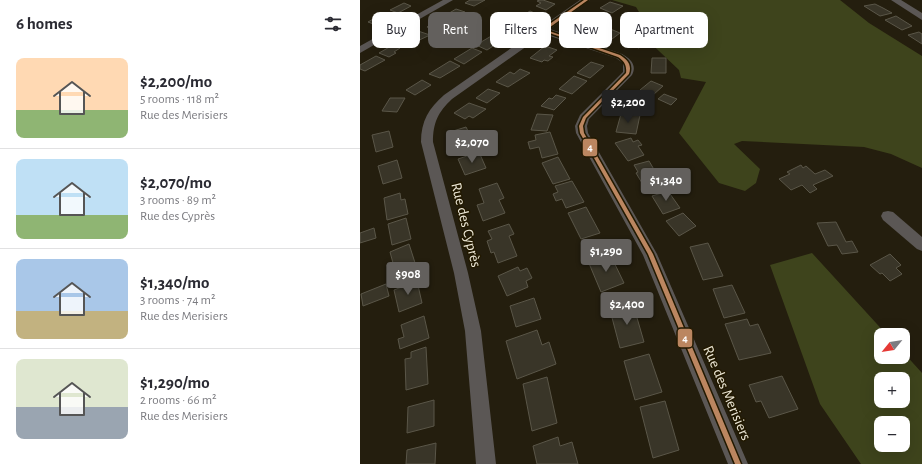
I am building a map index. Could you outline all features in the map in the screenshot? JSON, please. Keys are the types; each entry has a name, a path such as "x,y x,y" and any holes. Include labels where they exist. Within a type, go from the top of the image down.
{"street":[{"path":"360,50 449,0"},
{"name":"Rue des Cyprès","path":"551,24 586,0"},
{"path":"895,0 922,17"},
{"name":"Rue des Merisiers","path":"551,33 619,56 626,60 629,64 630,69 628,73 584,118 581,126 582,133 638,231 658,272 738,464"},
{"name":"Rue des Cyprès","path":"486,464 473,331 461,273 427,142 426,128 438,106 448,97 517,48"},
{"path":"888,216 922,245"}],"green space":[{"path":"612,0 840,0 869,23 922,56 922,168 891,154 864,147 742,141 734,144 760,169 756,183 745,191 719,183 679,133 706,82 681,78 679,70 656,48 708,48 708,12 639,12 636,7"},
{"path":"812,253 881,328 874,328 874,364 910,364 910,360 922,373 922,464 861,464 820,404 770,265"}],"building":[{"path":"470,0 485,0 474,6 465,3"},
{"path":"540,0 555,4 546,10 536,6 541,3 537,1"},
{"path":"610,2 623,6 612,13 600,8"},
{"path":"404,3 411,6 400,12 390,10"},
{"path":"875,4 892,13 880,16 864,6"},
{"path":"456,9 465,12 451,12"},
{"path":"896,16 912,26 902,30 885,20"},
{"path":"612,30 620,33 612,39"},
{"path":"420,32 428,34 428,36 420,40"},
{"path":"919,32 922,34 922,44 908,35"},
{"path":"490,37 490,48 487,50 482,48 482,41"},
{"path":"388,48 400,48 394,52 396,53 389,57 379,53"},
{"path":"472,48 482,52 464,64 454,59"},
{"path":"542,48 557,50 549,56 553,57 548,61 544,60 542,62 530,58"},
{"path":"376,56 385,60 365,71 360,69 360,65"},
{"path":"652,58 666,58 666,73 651,73"},
{"path":"450,61 460,66 440,78 429,74"},
{"path":"591,62 604,66 590,78 577,73"},
{"path":"520,69 530,73 508,87 496,82 510,72 514,74"},
{"path":"574,76 587,81 572,94 559,89"},
{"path":"422,80 431,85 415,95 406,90"},
{"path":"651,81 663,86 653,95 640,90"},
{"path":"488,89 500,93 487,103 476,98"},
{"path":"664,94 677,99 671,105 658,99"},
{"path":"556,95 566,98 554,110 541,106 549,98 552,99"},
{"path":"390,98 405,98 397,112 382,111"},
{"path":"469,103 486,109 473,118 469,116 465,119 454,113"},
{"path":"537,114 553,115 547,131 531,130"},
{"path":"621,114 640,115 636,134 616,132"},
{"path":"466,127 473,141 456,146 450,132"},
{"path":"389,131 393,147 376,152 372,135"},
{"path":"550,132 558,154 542,158 539,147 530,149 528,142 536,140 535,135"},
{"path":"631,138 633,142 638,140 642,145 638,146 644,155 628,161 615,143"},
{"path":"479,152 486,168 465,175 458,159"},
{"path":"558,157 570,179 553,184 542,163"},
{"path":"397,160 402,178 383,184 378,166"},
{"path":"649,161 662,183 645,188 636,173 638,172 634,165"},
{"path":"801,165 803,168 806,166 815,174 825,170 833,176 813,185 817,189 810,193 802,185 791,190 779,179 790,174 787,172"},
{"path":"572,181 584,202 566,208 562,199 556,201 553,194 558,192 555,186"},
{"path":"497,183 504,198 499,200 505,213 483,221 477,205 484,203 479,189"},
{"path":"668,191 680,208 663,214 652,196"},
{"path":"400,193 401,200 405,199 408,214 387,220 384,198"},
{"path":"586,207 600,233 581,239 568,213"},
{"path":"683,213 696,226 679,236 666,221"},
{"path":"406,218 411,239 392,245 388,224"},
{"path":"836,222 846,242 852,241 858,252 842,254 837,245 828,246 817,223"},
{"path":"509,224 514,234 509,236 517,256 498,263 494,252 491,253 487,241 492,239 488,231"},
{"path":"374,228 376,238 360,243 360,233"},
{"path":"708,243 723,276 703,280 690,247"},
{"path":"409,244 417,269 397,277 395,271 389,273 387,265 393,263 390,252"},
{"path":"610,254 624,283 601,292 588,261"},
{"path":"890,254 901,265 896,268 902,274 890,281 882,273 880,274 870,265"},
{"path":"518,267 520,271 527,268 532,278 526,281 528,287 507,296 498,276"},
{"path":"417,281 422,303 399,312 394,290"},
{"path":"386,284 389,296 363,306 361,294"},
{"path":"732,285 745,313 724,318 713,289"},
{"path":"534,298 541,319 516,327 510,306"},
{"path":"633,304 644,342 620,348 610,310"},
{"path":"424,316 429,338 400,349 398,339 404,337 401,325"},
{"path":"747,319 750,326 758,324 771,353 739,360 725,324"},
{"path":"537,330 542,345 549,342 556,364 517,379 506,341"},
{"path":"426,347 428,384 406,390 405,359 411,358 411,352"},
{"path":"649,354 662,392 635,400 624,361"},
{"path":"782,376 798,409 769,418 761,401 756,402 749,385"},
{"path":"547,377 557,423 532,431 523,384"},
{"path":"434,400 434,426 407,433 408,407"},
{"path":"665,401 679,450 653,458 640,407"},
{"path":"558,437 560,446 572,442 578,464 537,464 533,446"},
{"path":"436,443 435,464 406,464 407,450"}],"transit line":[{"name":"4","path":"551,24 586,0"},
{"name":"4","path":"551,33 619,56 628,65 628,73 584,118 581,126 582,133 650,254 738,464"}]}
